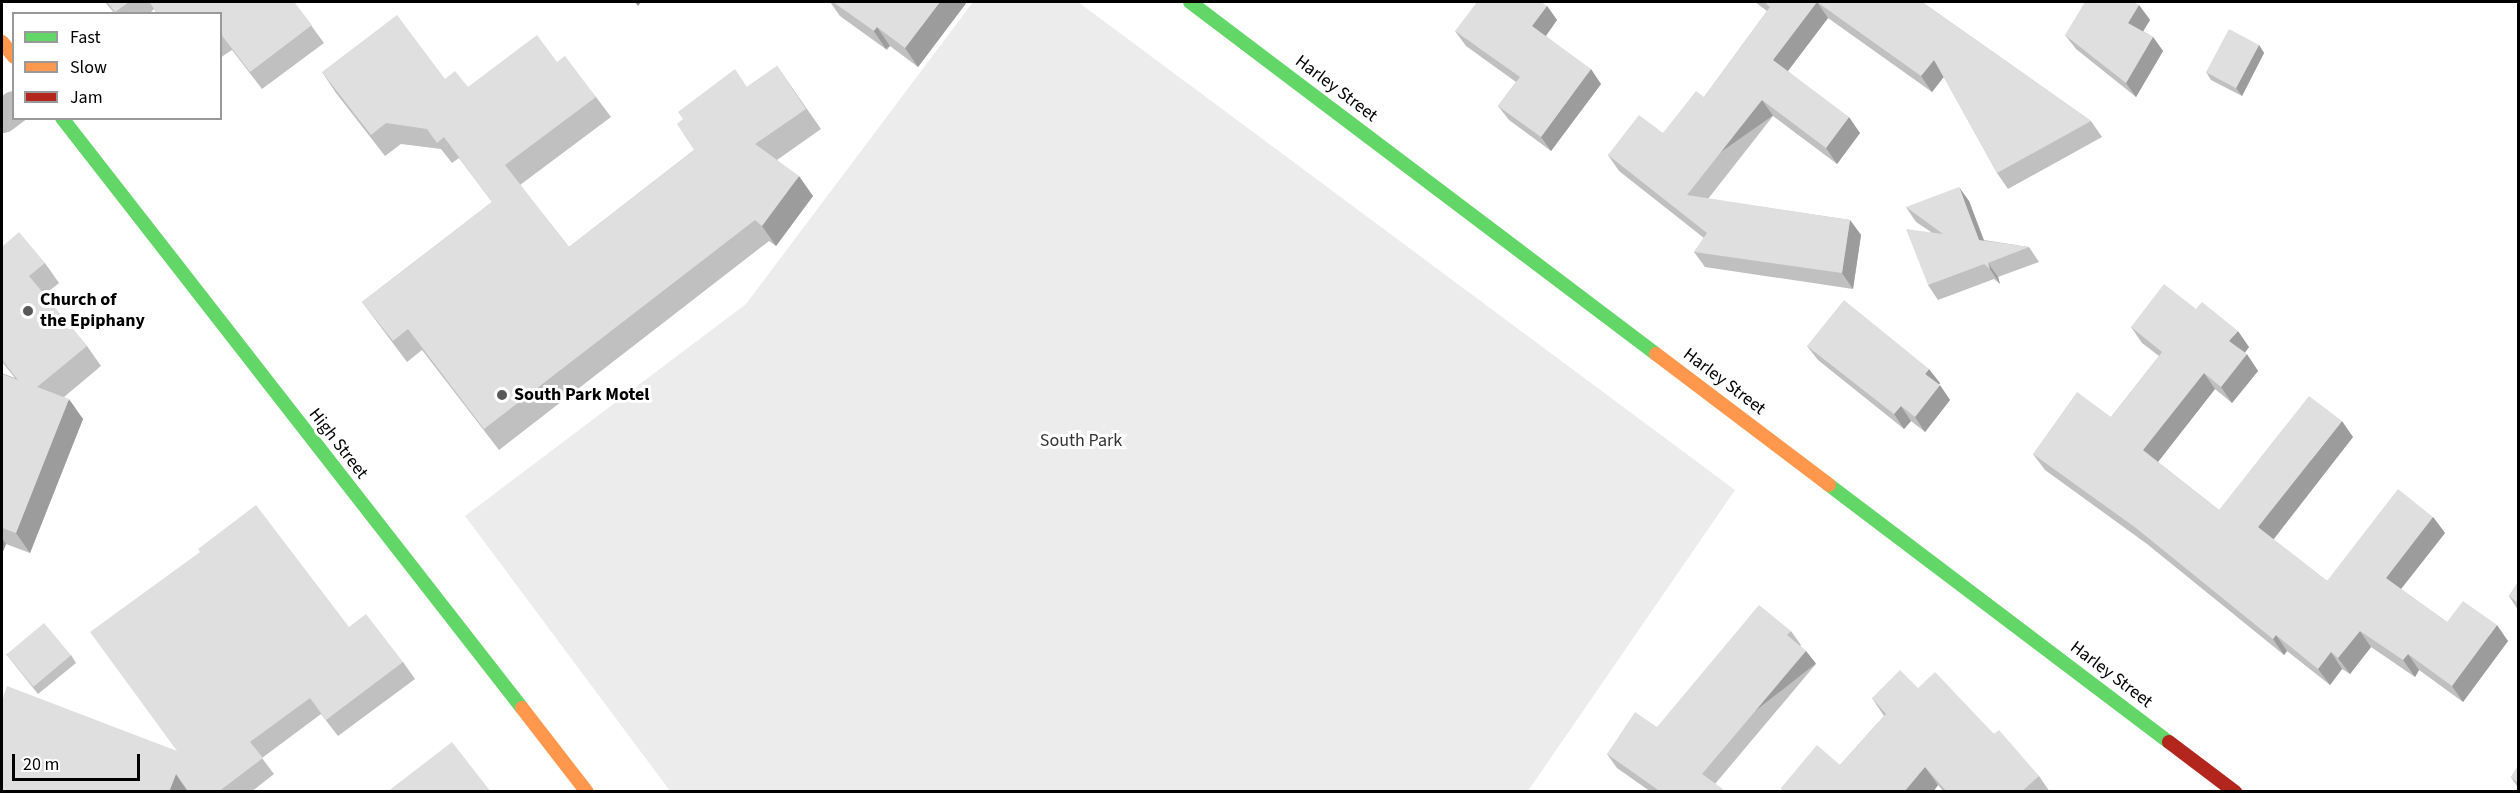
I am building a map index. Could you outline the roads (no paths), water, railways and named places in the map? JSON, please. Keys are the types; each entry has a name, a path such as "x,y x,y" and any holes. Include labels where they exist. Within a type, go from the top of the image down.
{"main road":[{"name":"Harley Street","path":"1190,2 2235,792"},
{"path":"2,42 12,54"},
{"name":"High Street","path":"64,120 586,792"}],"place":[{"name":"Church of the Epiphany","path":"28,311"},
{"name":"South Park Motel","path":"502,395"}],"park label":[{"name":"South Park","path":"1081,441"}]}
